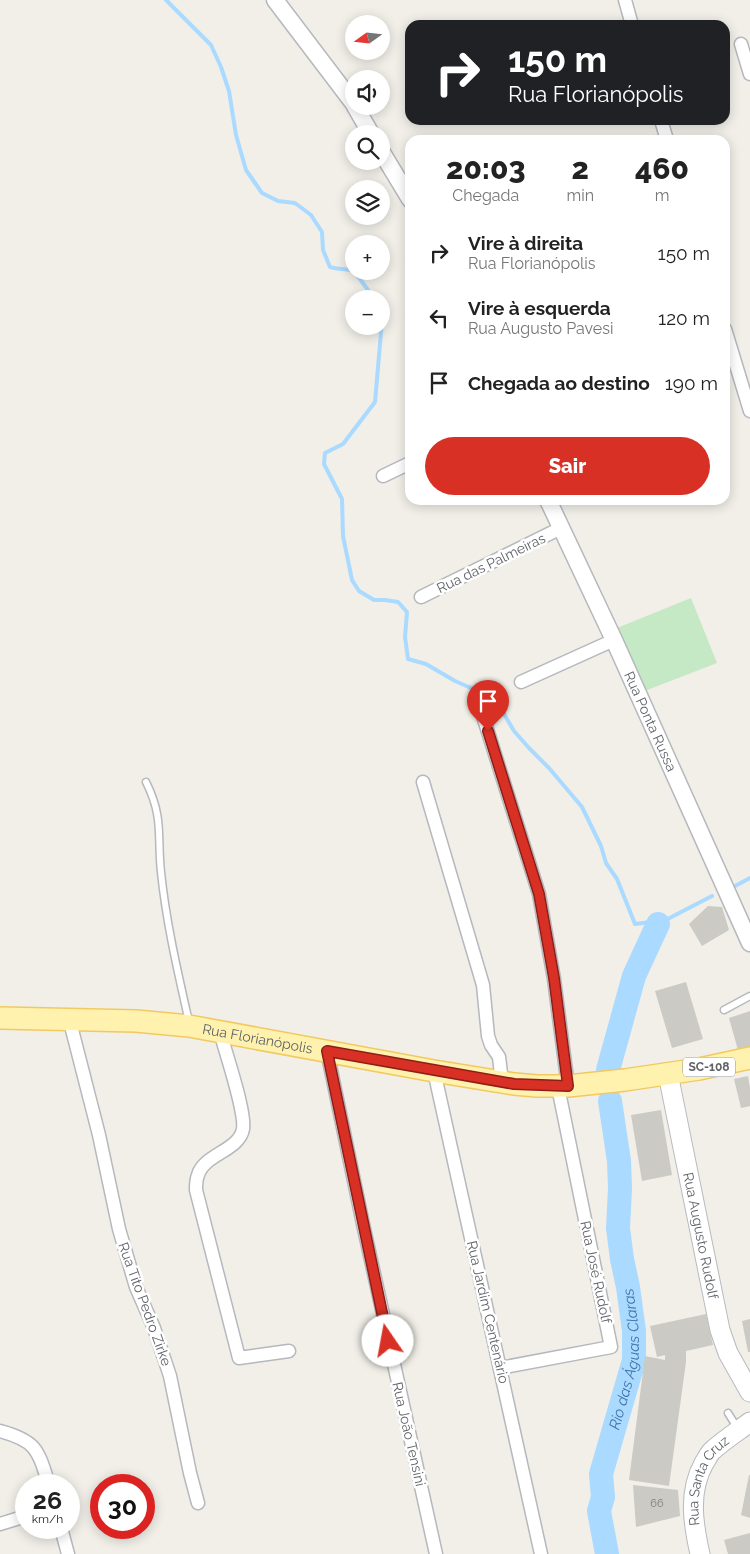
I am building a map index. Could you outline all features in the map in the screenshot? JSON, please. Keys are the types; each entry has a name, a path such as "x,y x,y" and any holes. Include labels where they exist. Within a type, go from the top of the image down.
{"main road":[{"name":"Rua Florianópolis","path":"0,1018 136,1020 190,1026 502,1082 563,1087 668,1074 750,1058"},
{"name":"Rua Augusto Rudolf","path":"668,1074 720,1330 728,1353 750,1392"},
{"name":"Rua Santa Cruz","path":"700,1554 693,1504 698,1467 711,1451 745,1426"}],"street":[{"path":"275,0 345,90"},
{"path":"625,0 631,20"},
{"path":"741,44 750,74"},
{"path":"390,166 405,192"},
{"path":"730,345 750,411"},
{"path":"383,476 405,465"},
{"name":"Rua Ponta Russa","path":"550,505 614,640 750,943"},
{"name":"Rua das Palmeiras","path":"421,597 561,528"},
{"path":"521,682 614,640"},
{"path":"482,713 539,894 554,978 563,1087"},
{"path":"423,782 483,985 488,1036 491,1045 499,1057 502,1082"},
{"name":"Rua Tito Pedro Zirke","path":"69,1018 99,1135 119,1229 136,1287 157,1335 170,1376 198,1503"},
{"path":"220,1031 241,1108 243,1129 234,1143 210,1161 198,1173 196,1190 199,1204 239,1358 289,1350"},
{"name":"Rua João Tensini","path":"327,1051 436,1554"},
{"name":"Rua Jardim Centenário","path":"434,1070 541,1554"},
{"name":"Rua José Rudolf","path":"500,1368 611,1347 563,1087"},
{"path":"0,1430 20,1436 31,1443 37,1451 46,1474"},
{"path":"0,1524 15,1519"},
{"path":"64,1539 68,1554"}],"lane":[{"path":"146,782 154,798 158,815 161,872 175,957 190,1026"},
{"path":"724,1010 750,996"},
{"path":"728,1413 745,1426"}],"green space":[{"path":"691,598 717,663 642,692 617,628"}],"building":[{"path":"708,906 722,907 729,930 702,946 689,924"},
{"path":"686,982 703,1039 672,1048 655,991"},
{"path":"750,1011 750,1052 739,1054 729,1018"},
{"path":"748,1076 750,1106 741,1108 734,1079"},
{"path":"661,1110 672,1175 642,1181 631,1115"},
{"path":"706,1314 713,1345 686,1351 669,1486 629,1480 645,1356 665,1360 665,1355 657,1357 650,1326"},
{"path":"750,1319 750,1352 748,1352 742,1321"},
{"path":"750,1475 750,1518 741,1515"},
{"path":"633,1485 678,1490 680,1516 636,1527"},
{"path":"750,1533 750,1554 728,1554 724,1540"}],"waterway":[{"path":"166,0 211,45 229,91 236,135 246,170 262,193 278,201 295,203 311,215 322,232 323,250 330,267 345,270"},
{"path":"361,280 368,290"},
{"path":"381,335 375,402 343,444 325,453 324,464 342,499 343,536 352,580 359,591 374,600 398,602 407,612 405,637 408,659 426,664 493,702 504,714 514,731 582,807 601,846 606,863 617,879 635,924 651,922 658,924 712,896"},
{"name":"Rio das Águas Claras","path":"735,886 750,878"},
{"name":"Rio das Águas Claras","path":"608,1070 634,976 658,924"},
{"name":"Rio das Águas Claras","path":"607,1554 599,1511 603,1497 601,1474 634,1360 634,1331 618,1228 619,1161 610,1101"}],"route":[{"path":"388,1341 327,1051 514,1084 568,1086 554,978 539,894 488,731"}]}
